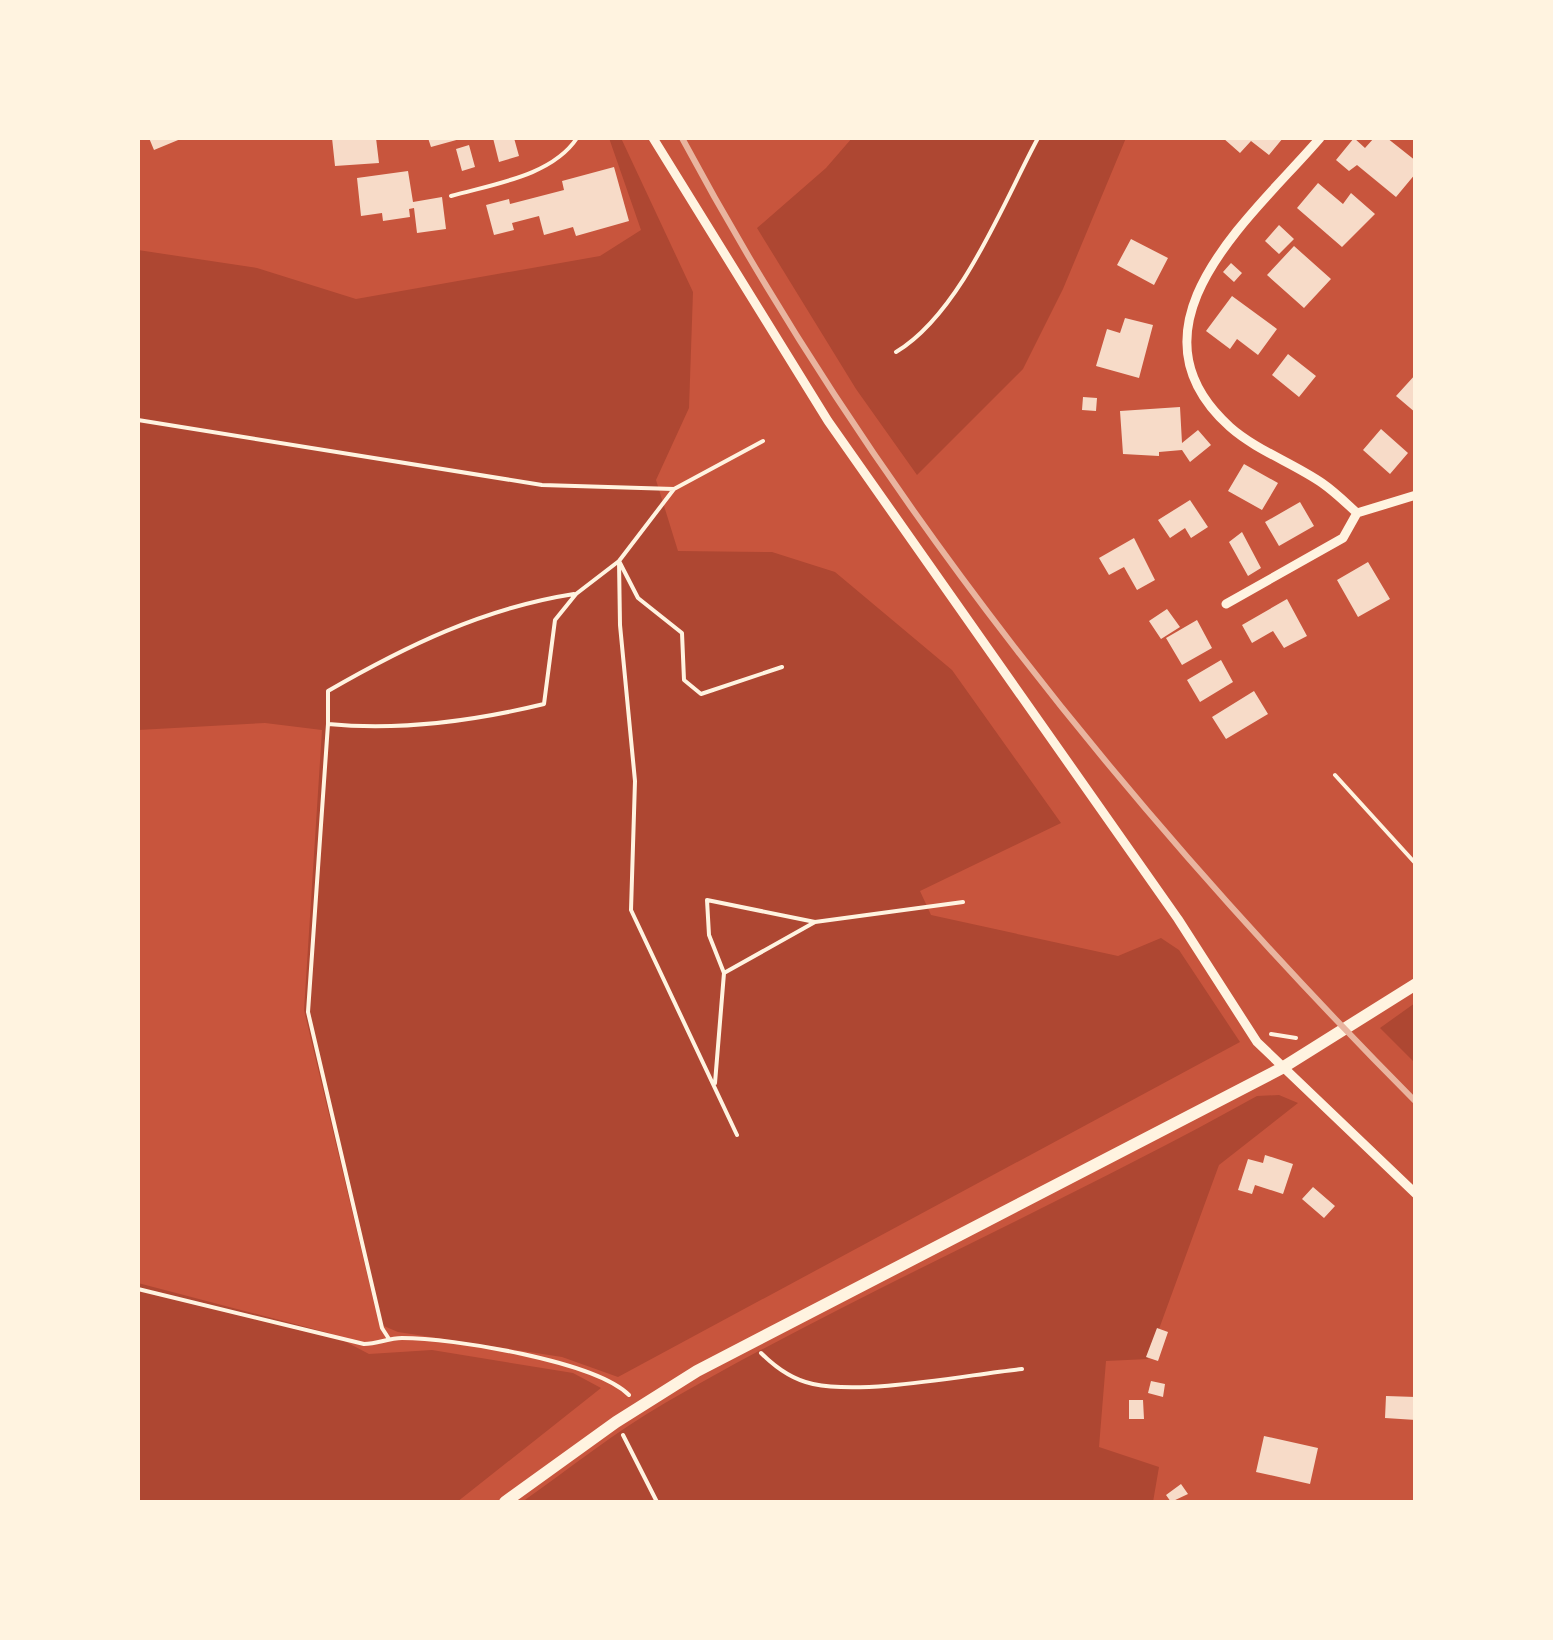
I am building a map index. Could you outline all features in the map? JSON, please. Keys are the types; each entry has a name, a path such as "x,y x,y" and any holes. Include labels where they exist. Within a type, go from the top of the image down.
{"main road":[{"path":"504,1502 640,1406 750,1342 1282,1068 1416,984"}],"street":[{"path":"653,138 828,422 1178,918 1257,1042 1416,1194"},
{"path":"1320,138 1207,269 1188,312 1187,346 1203,394 1232,429 1322,483 1358,513"},
{"path":"1226,604 1343,538 1358,513 1416,494"}],"lane":[{"path":"451,196 538,170 571,148 578,138"},
{"path":"1335,774 1416,864"}],"path":[{"path":"896,352 913,342 950,300 1038,138"},
{"path":"138,420 542,485 674,489"},
{"path":"328,724 373,728 485,718 544,704 555,620 576,594 619,560 674,489 763,441"},
{"path":"619,560 638,598 682,633 684,680 701,694 782,666"},
{"path":"619,560 620,625 635,781 631,910 736,1135"},
{"path":"389,1339 382,1328 308,1012 328,691 414,642 525,602 576,594"},
{"path":"714,1088 724,973 709,935 707,900 815,922 963,902"},
{"path":"724,973 815,922"},
{"path":"1257,1042 1272,1034 1292,1039 1309,1036"},
{"path":"138,1289 364,1344 389,1339 428,1340 566,1365 617,1383 640,1406"},
{"path":"750,1342 778,1369 814,1384 870,1384 1022,1369"},
{"path":"616,1422 656,1502"}],"shaded area":[{"path":"609,138 621,138 693,292 689,408 656,480 678,551 772,552 835,572 952,670 1061,823 920,891 931,915 1118,956 1161,938 1179,950 1240,1042 618,1377 562,1357 398,1332 379,1324 304,1010 322,730 265,723 138,730 138,250 257,268 356,299 600,256 641,230"},
{"path":"852,138 1126,138 1063,289 1023,369 917,475 856,389 757,228 826,168"},
{"path":"1415,1003 1415,1063 1380,1028"},
{"path":"1279,1095 1298,1103 1219,1165 1148,1359 1106,1361 1099,1447 1159,1467 1153,1502 522,1502 646,1414 738,1362 1257,1096"},
{"path":"138,1283 329,1333 369,1354 432,1350 573,1373 601,1388 457,1502 138,1502"}],"building":[{"path":"149,138 183,138 154,150"},
{"path":"332,138 376,138 379,163 335,166"},
{"path":"428,138 459,138 460,139 431,147"},
{"path":"493,138 514,138 519,156 499,162"},
{"path":"1223,138 1283,138 1269,155 1251,141 1240,153"},
{"path":"1354,138 1365,148 1374,138 1387,138 1416,161 1416,173 1396,197 1357,165 1349,171 1336,160"},
{"path":"469,145 475,167 462,171 456,149"},
{"path":"614,167 629,221 576,236 573,227 544,235 539,216 512,223 514,230 494,235 486,205 509,199 510,204 564,190 562,181"},
{"path":"408,171 413,202 442,197 446,229 417,233 414,208 409,209 410,217 383,221 382,213 361,216 357,178"},
{"path":"1318,183 1343,204 1351,193 1375,214 1342,247 1297,208"},
{"path":"1279,225 1294,239 1279,254 1265,241"},
{"path":"1131,239 1168,258 1154,285 1117,265"},
{"path":"1294,246 1331,279 1304,308 1267,275"},
{"path":"1231,263 1242,273 1234,282 1223,272"},
{"path":"1232,296 1277,329 1258,355 1237,339 1230,349 1206,331"},
{"path":"1125,318 1153,325 1139,378 1096,366 1107,329 1120,333"},
{"path":"1288,354 1316,376 1299,397 1272,375"},
{"path":"1416,374 1416,413 1396,396"},
{"path":"1083,397 1097,398 1096,411 1082,410"},
{"path":"1180,407 1182,443 1198,430 1211,445 1190,462 1182,450 1159,452 1159,456 1123,454 1120,411"},
{"path":"1381,429 1408,453 1390,474 1363,450"},
{"path":"1244,464 1278,483 1262,510 1228,491"},
{"path":"1190,500 1208,527 1191,538 1185,528 1170,538 1158,520"},
{"path":"1300,502 1314,526 1279,546 1265,522"},
{"path":"1242,532 1261,568 1248,576 1229,542"},
{"path":"1134,538 1155,580 1137,590 1124,567 1109,575 1099,558"},
{"path":"1368,562 1390,599 1358,617 1337,580"},
{"path":"1287,599 1307,636 1284,648 1273,631 1252,643 1242,625"},
{"path":"1167,609 1180,627 1161,639 1149,621"},
{"path":"1197,620 1212,648 1182,665 1166,638"},
{"path":"1221,660 1233,682 1200,702 1187,680"},
{"path":"1254,691 1268,714 1226,739 1212,717"},
{"path":"1265,1155 1293,1164 1283,1194 1255,1185 1252,1194 1238,1190 1248,1159 1263,1163"},
{"path":"1313,1187 1335,1206 1324,1218 1302,1199"},
{"path":"1157,1328 1168,1332 1158,1361 1146,1357"},
{"path":"1151,1381 1165,1384 1163,1397 1148,1393"},
{"path":"1386,1396 1416,1397 1416,1420 1385,1418"},
{"path":"1129,1400 1143,1400 1144,1419 1129,1419"},
{"path":"1264,1436 1318,1448 1310,1484 1256,1472"},
{"path":"1181,1484 1188,1494 1171,1502 1166,1495"}],"railway":[{"path":"682,138 837,399 1014,646 1208,880 1416,1102"}]}
